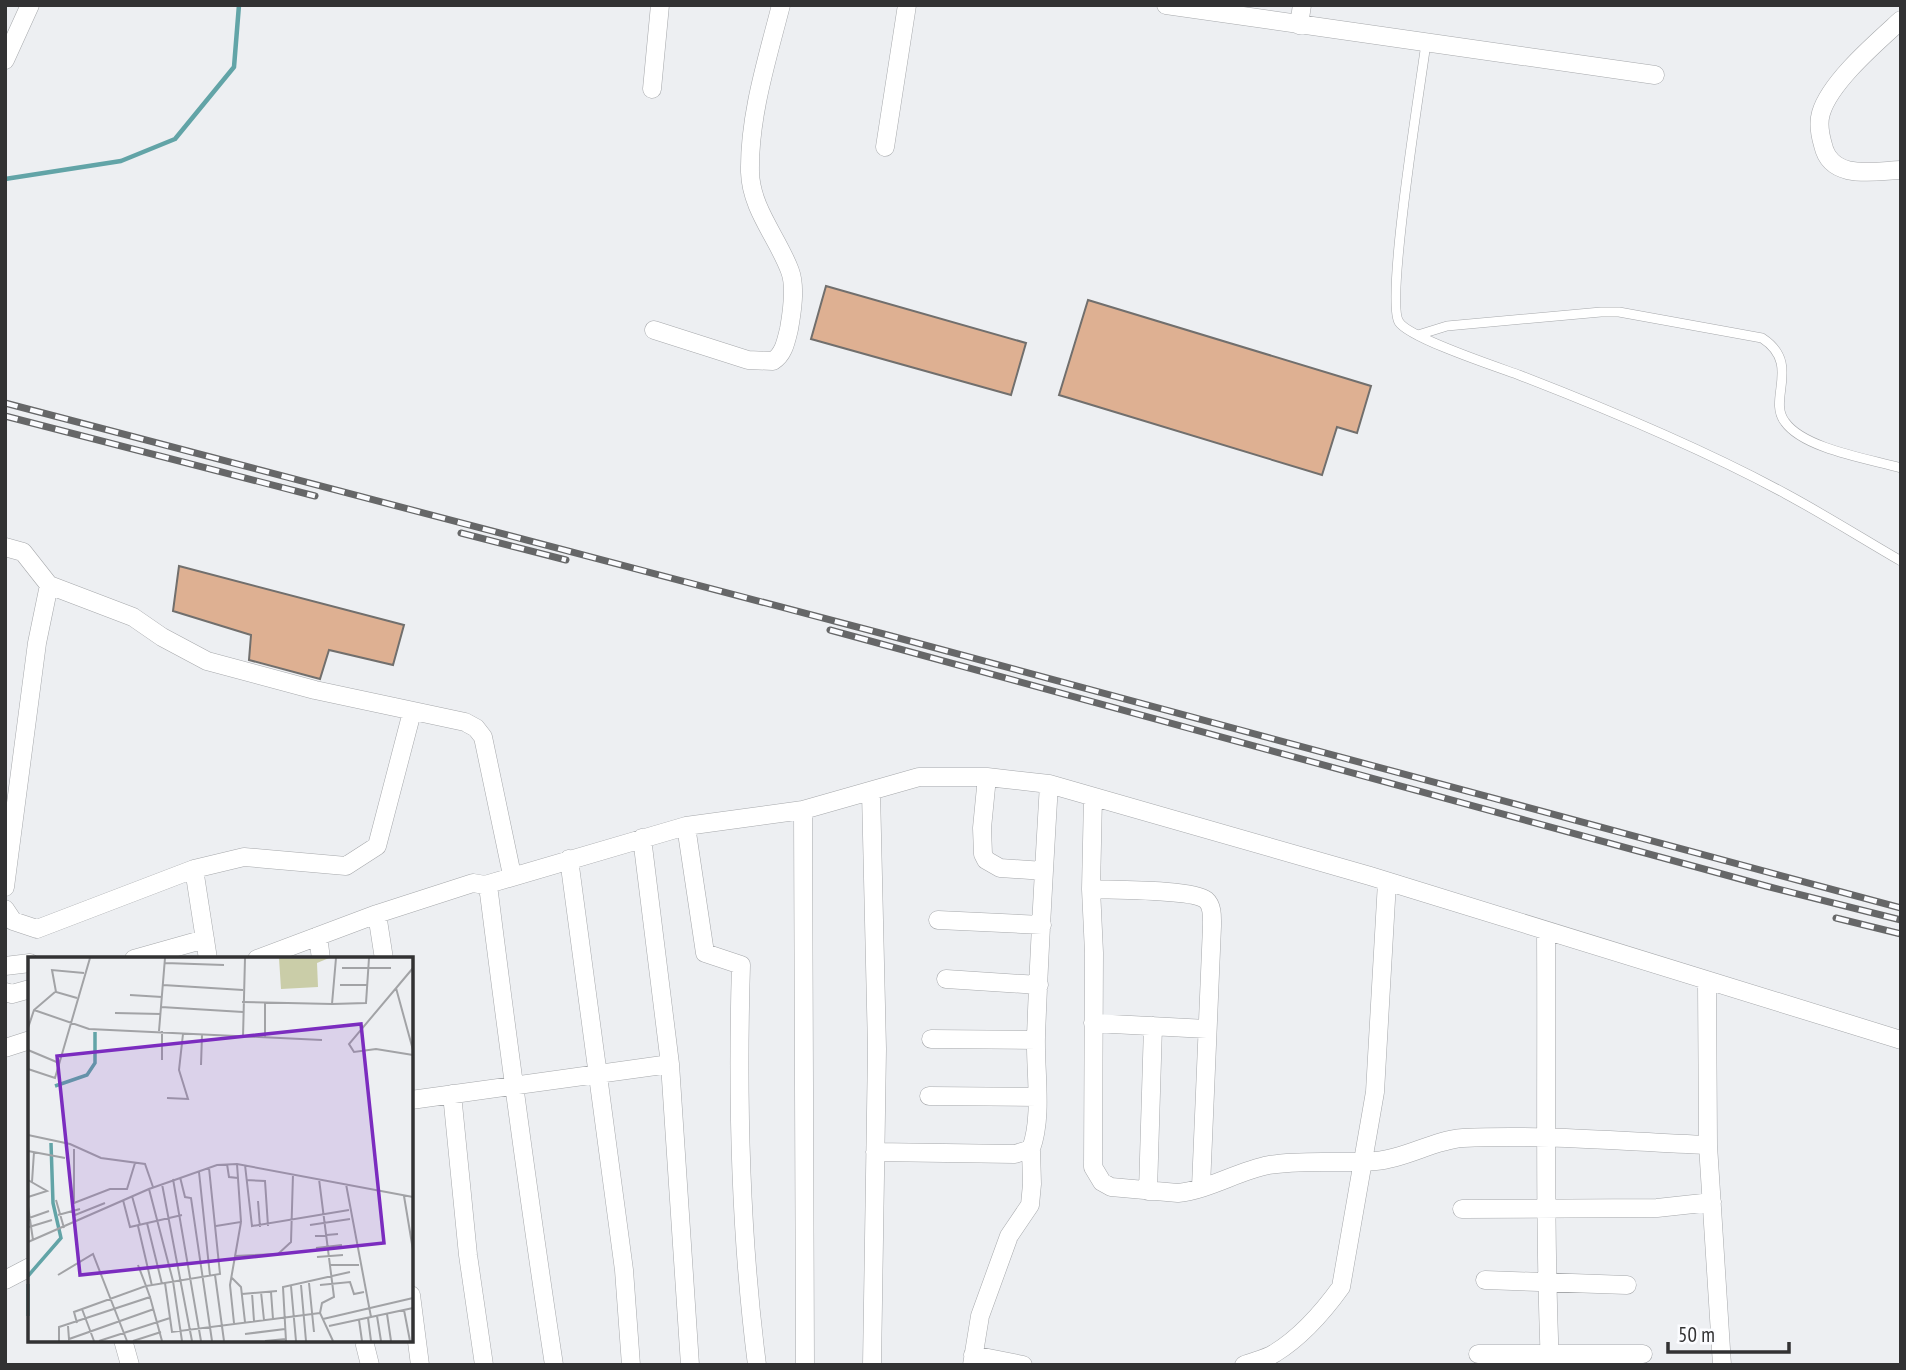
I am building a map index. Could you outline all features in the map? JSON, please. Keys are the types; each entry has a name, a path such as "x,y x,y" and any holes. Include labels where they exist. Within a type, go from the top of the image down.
{"street":[{"path":"7,50 30,5"},
{"path":"652,89 660,5"},
{"path":"654,330 748,360 773,361 783,351 792,312 791,272 762,214 751,180 754,121 781,5"},
{"path":"885,147 906,5"},
{"path":"1166,5 1655,75"},
{"path":"1299,25 1302,5"},
{"path":"1901,20 1828,97 1820,115 1824,151 1841,169 1857,172 1901,170"},
{"path":"5,547 23,552 50,585 133,617 162,637 207,661 315,690 465,722 476,728 483,737 512,875"},
{"path":"5,887 37,643 50,585"},
{"path":"5,909 13,921 37,929 194,869 244,857 346,866 377,846 412,712"},
{"path":"262,957 377,914 473,883 485,885 686,825 803,810 919,777 987,777 1049,784 1387,882 1901,1040"},
{"path":"987,777 982,828 983,854 986,860 1000,868 1044,871"},
{"path":"1024,1365 972,1360 980,1316 1009,1236 1030,1205 1031,1149 1037,1097 1038,985 1049,784"},
{"path":"871,792 877,1041 872,1365"},
{"path":"1093,797 1093,1167 1101,1182 1111,1187 1178,1193 1268,1165 1395,1159 1436,1143 1462,1138 1708,1144"},
{"path":"803,810 805,1365"},
{"path":"686,825 705,953 741,965 738,1071 750,1307 757,1365"},
{"path":"642,838 670,1065 690,1365"},
{"path":"569,859 624,1270 631,1365"},
{"path":"194,869 208,957"},
{"path":"1244,1365 1273,1354 1301,1333 1341,1287 1375,1092 1387,882"},
{"path":"485,885 554,1365"},
{"path":"1091,889 1187,894 1206,900 1210,906 1212,916 1201,1187"},
{"path":"377,914 384,957"},
{"path":"938,920 1042,925"},
{"path":"1546,931 1548,1139 1545,1209 1550,1360"},
{"path":"318,936 321,957"},
{"path":"141,957 205,939"},
{"path":"5,966 28,963"},
{"path":"947,979 1038,985"},
{"path":"1707,981 1708,1144 1722,1365"},
{"path":"5,992 12,994 28,990"},
{"path":"1093,1023 1207,1029"},
{"path":"1148,1191 1153,1026"},
{"path":"931,1039 1036,1040"},
{"path":"5,1048 28,1041"},
{"path":"413,1100 670,1065"},
{"path":"452,1094 468,1255 484,1365"},
{"path":"929,1096 1037,1097"},
{"path":"875,1152 1014,1154 1031,1149"},
{"path":"1462,1209 1657,1208 1712,1202"},
{"path":"6,1283 28,1268"},
{"path":"1485,1280 1627,1285"},
{"path":"413,1311 420,1365"},
{"path":"124,1342 130,1365"},
{"path":"365,1345 370,1365"},
{"path":"1478,1354 1550,1360 1643,1354"}],"lane":[{"path":"1426,43 1401,227 1395,296 1397,319 1405,328 1693,449 1785,494 1901,561"},
{"path":"1418,335 1447,326 1619,312 1762,338 1774,345 1780,355 1780,410 1783,421 1793,430 1824,446 1901,468"}],"building":[{"path":"826,286 1026,343 1011,395 811,339"},
{"path":"1088,300 1371,386 1357,433 1337,427 1322,475 1059,395"},
{"path":"179,566 404,625 393,665 329,650 320,679 249,660 251,635 173,611"}],"waterway":[{"path":"5,179 121,161 175,139 234,67 239,5"}],"railway":[{"path":"5,403 880,633 1901,908"},
{"path":"5,416 315,496"},
{"path":"461,533 566,560"},
{"path":"830,630 1766,886 1901,920"},
{"path":"1836,918 1901,934"}]}
